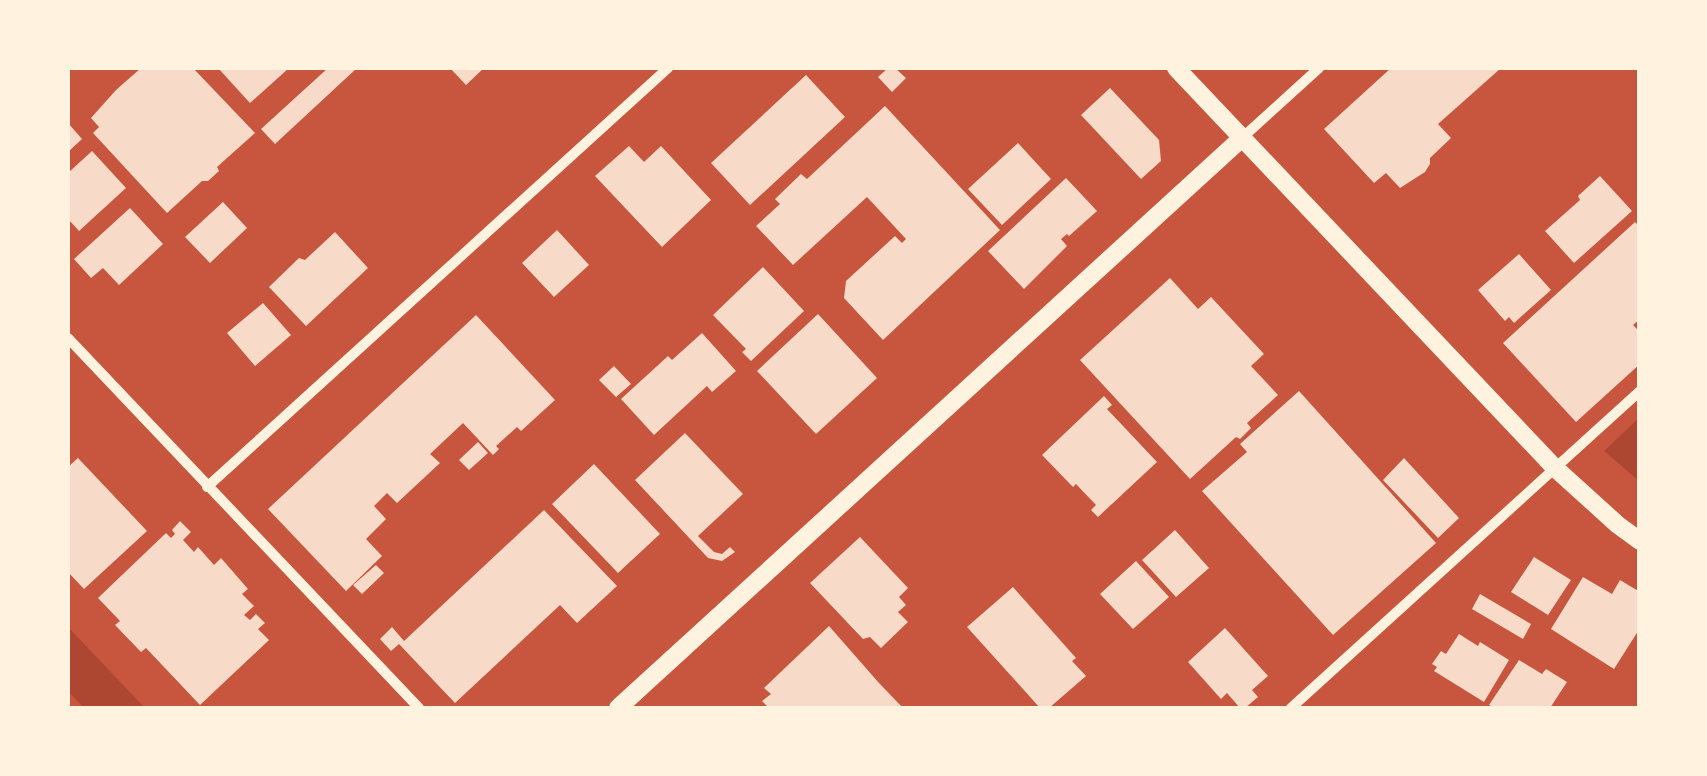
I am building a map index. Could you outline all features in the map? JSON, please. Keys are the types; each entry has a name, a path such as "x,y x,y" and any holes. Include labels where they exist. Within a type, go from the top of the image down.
{"street":[{"path":"207,487 668,68"},
{"path":"1176,68 1555,468 1640,540"},
{"path":"618,708 1319,68"},
{"path":"68,338 419,708"},
{"path":"1291,708 1640,391"}],"shaded area":[{"path":"1639,418 1639,481 1604,451"},
{"path":"68,627 145,708 84,708 68,691"}],"building":[{"path":"141,68 193,68 255,133 217,167 219,171 208,181 202,181 167,213 93,133 99,127 91,118"},
{"path":"218,68 289,68 250,103"},
{"path":"328,68 357,68 275,144 261,129"},
{"path":"450,68 484,68 466,85"},
{"path":"888,68 895,68 906,78 892,92 878,77"},
{"path":"1391,68 1501,68 1438,124 1451,138 1430,158 1425,172 1400,188 1386,173 1374,183 1324,129"},
{"path":"806,75 845,117 750,205 711,163"},
{"path":"1110,88 1159,140 1161,161 1141,179 1081,115"},
{"path":"885,106 1000,230 883,340 844,298 846,281 895,236 902,243 906,239 867,197 793,265 756,226 780,204 775,199 801,174 807,179"},
{"path":"68,123 82,139 68,152"},
{"path":"1018,143 1051,179 1002,225 968,189"},
{"path":"629,146 644,162 661,146 711,200 662,247 595,176"},
{"path":"92,151 126,188 79,231 68,219 68,173"},
{"path":"1600,176 1632,211 1574,263 1545,231"},
{"path":"1066,178 1097,211 1061,239 1067,246 1024,289 988,251"},
{"path":"223,202 247,228 210,263 185,237"},
{"path":"130,208 163,244 119,285 103,268 91,278 74,259"},
{"path":"1635,222 1640,227 1640,319 1633,325 1640,332 1640,364 1576,422 1503,343"},
{"path":"557,230 589,265 554,297 522,263"},
{"path":"335,232 368,268 306,326 269,287 299,258 305,260"},
{"path":"1519,254 1551,290 1514,323 1509,317 1505,321 1478,290"},
{"path":"763,267 804,311 751,361 742,352 746,349 713,315"},
{"path":"1170,278 1198,309 1211,297 1264,354 1251,366 1278,395 1247,423 1251,428 1240,439 1236,437 1190,479 1080,360"},
{"path":"263,303 291,335 255,366 227,333"},
{"path":"818,314 877,378 816,434 757,371"},
{"path":"476,315 555,400 521,431 517,427 496,446 499,449 493,455 463,423 430,454 440,463 397,503 387,493 374,506 386,519 366,539 382,556 346,591 268,509"},
{"path":"702,333 736,371 712,392 707,386 654,435 621,399 668,356 672,360"},
{"path":"614,366 631,384 616,397 599,380"},
{"path":"1299,391 1436,543 1333,635 1202,491 1247,452 1240,444"},
{"path":"1104,396 1112,405 1107,409 1157,462 1098,517 1091,510 1096,505 1042,455"},
{"path":"685,433 743,494 698,536 714,552 722,554 730,547 735,552 722,561 708,558 635,480"},
{"path":"478,442 488,453 469,470 459,460"},
{"path":"78,458 147,531 84,589 68,572 68,467"},
{"path":"1404,458 1459,518 1438,538 1383,480"},
{"path":"594,464 660,534 618,573 552,504"},
{"path":"544,510 617,586 577,623 560,605 455,703 399,644 391,651 380,639 392,627 404,641"},
{"path":"180,521 191,532 183,540 194,552 198,547 214,565 221,558 248,589 242,594 254,606 244,615 250,620 256,614 265,623 258,629 269,640 200,705 146,648 141,652 115,625 120,621 98,598 166,533 171,538"},
{"path":"1175,530 1209,568 1176,597 1142,560"},
{"path":"860,537 908,588 899,597 906,605 898,612 908,622 881,648 870,637 863,639 810,583"},
{"path":"1534,557 1571,580 1548,615 1511,592"},
{"path":"1136,561 1169,597 1133,629 1100,594"},
{"path":"376,565 384,573 362,594 353,585"},
{"path":"1583,577 1612,594 1620,580 1640,592 1640,628 1614,669 1551,629"},
{"path":"1013,587 1076,658 1072,661 1086,676 1049,708 1040,708 967,627"},
{"path":"1480,594 1531,624 1523,639 1472,609"},
{"path":"829,626 903,708 769,708 762,701 771,694 764,688"},
{"path":"1225,628 1268,676 1252,690 1258,697 1245,708 1240,708 1227,693 1221,699 1188,662"},
{"path":"1459,634 1509,660 1484,702 1434,671 1437,667 1432,664 1441,651 1446,654"},
{"path":"1519,660 1542,674 1546,669 1567,682 1550,708 1489,705"}]}
